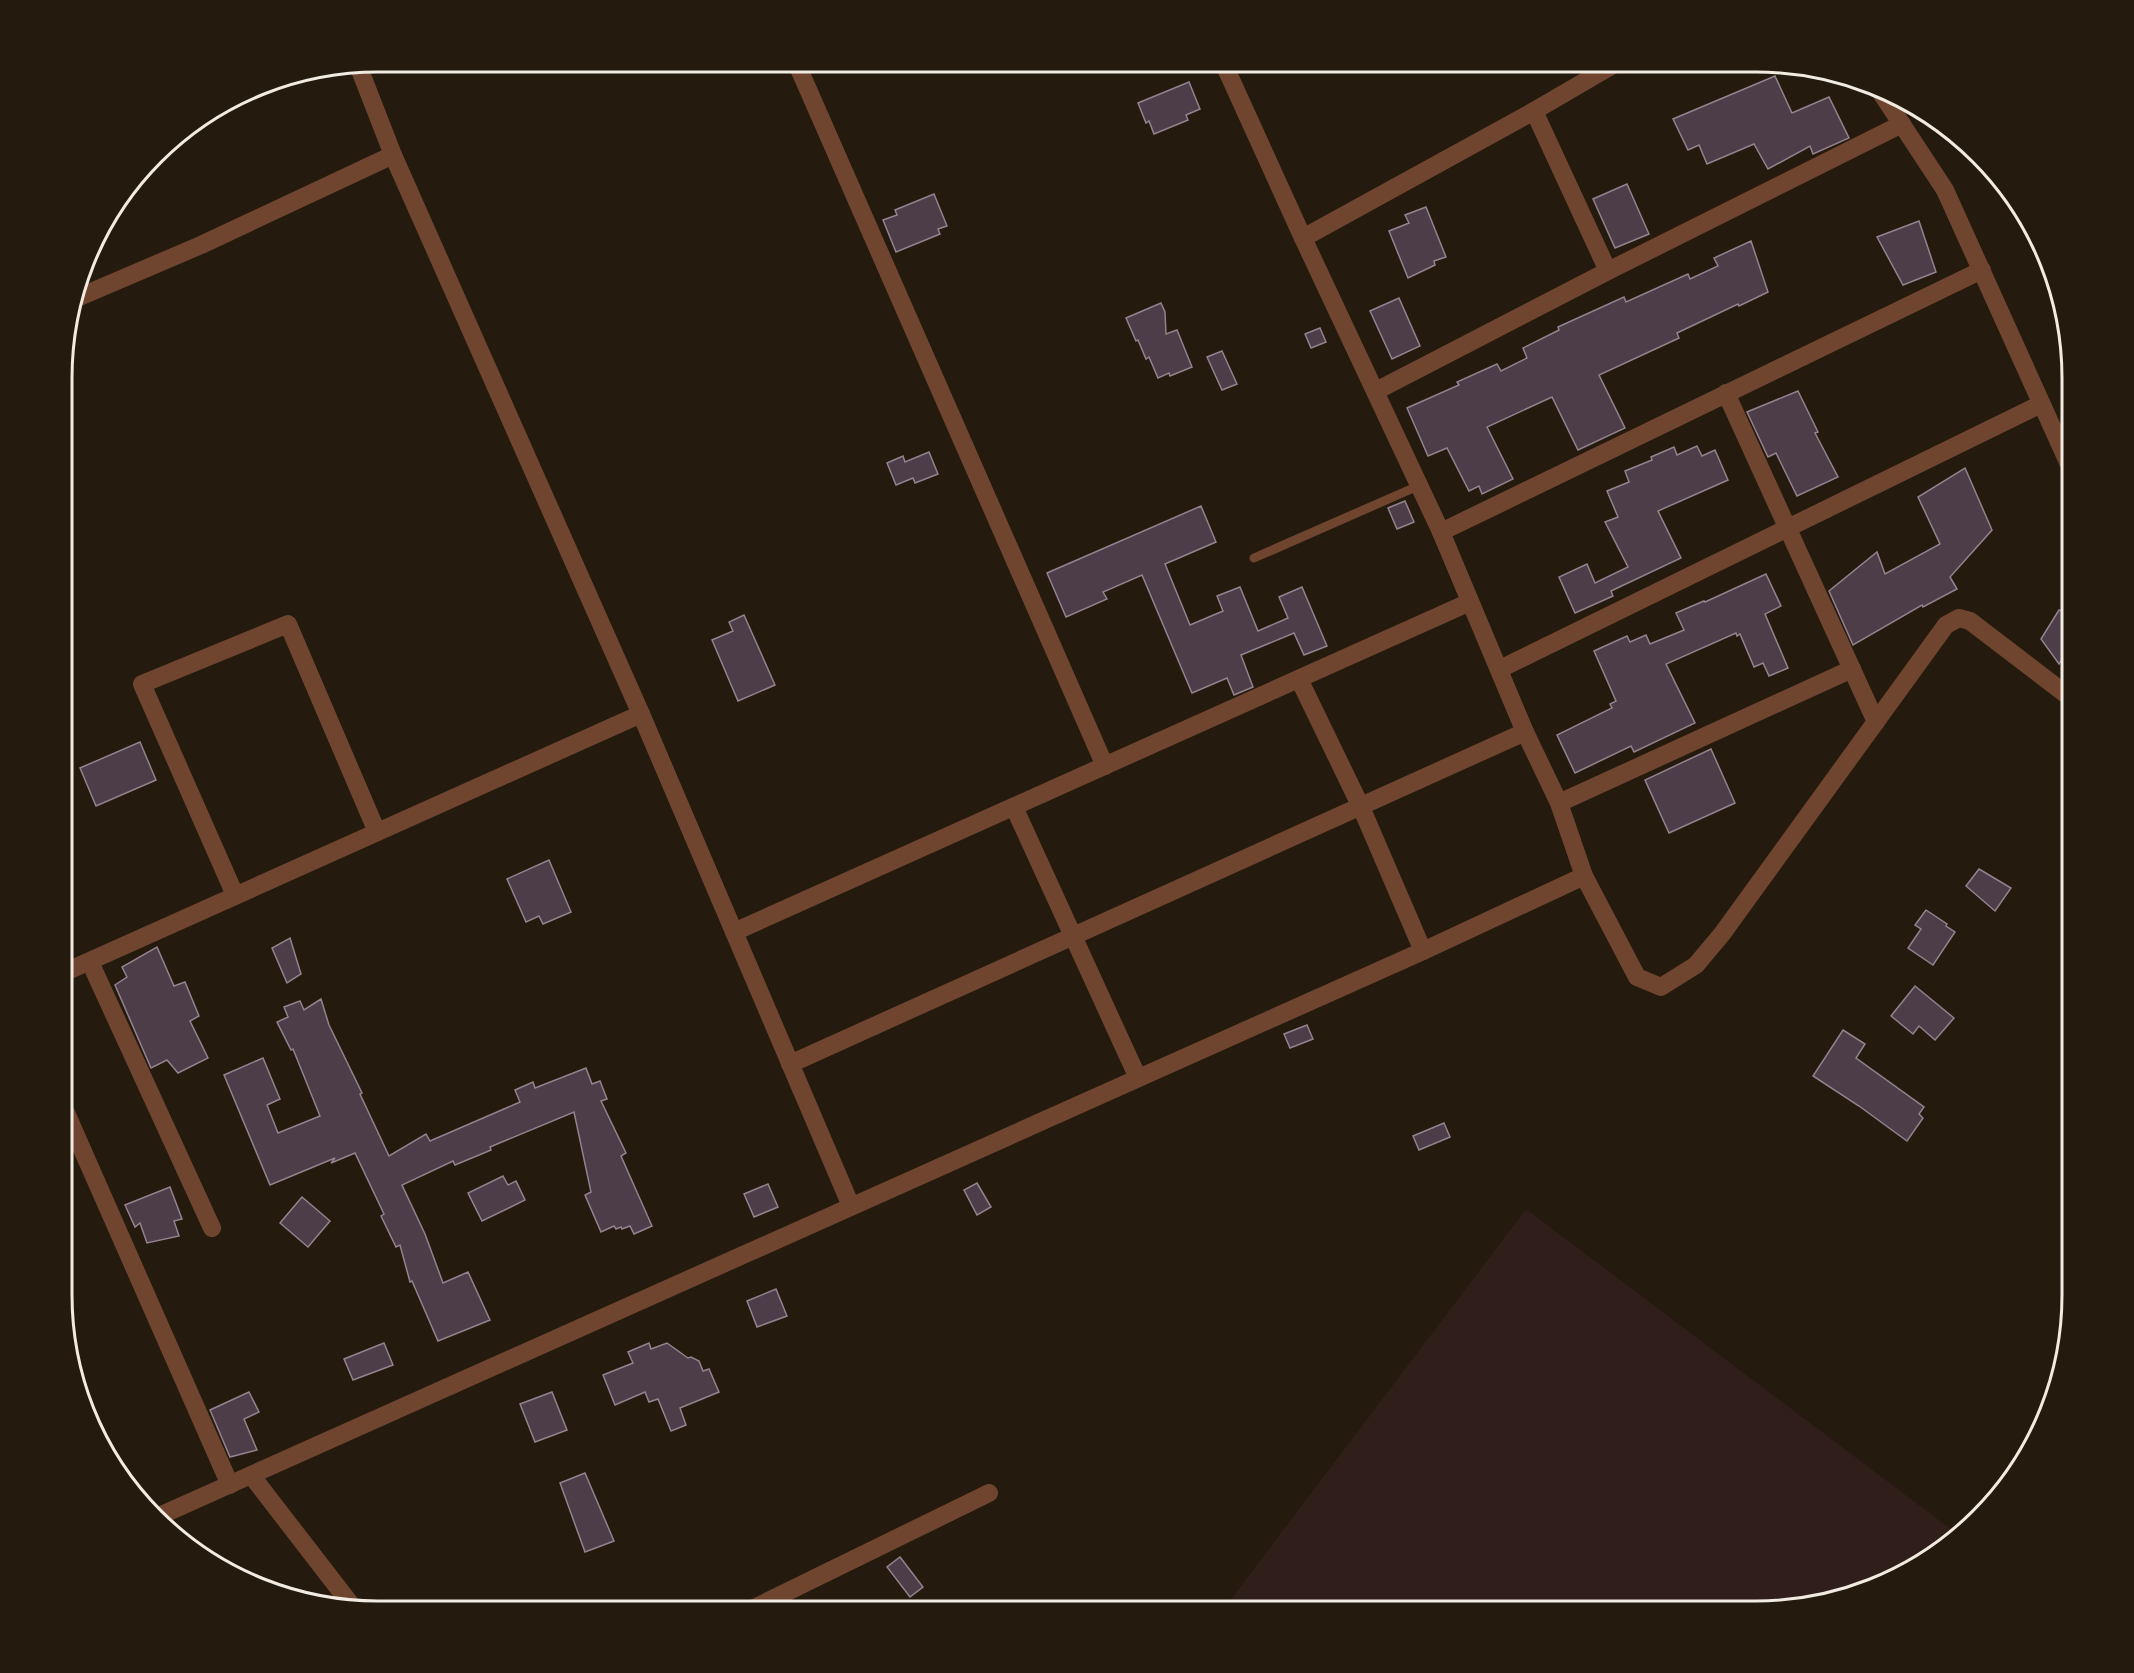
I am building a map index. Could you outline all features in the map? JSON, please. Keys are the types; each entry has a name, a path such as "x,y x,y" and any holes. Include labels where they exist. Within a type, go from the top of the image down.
{"street":[{"path":"800,72 1105,766"},
{"path":"1228,72 1441,532 1525,732 1559,803 1584,876 1637,976 1661,987 1696,965 1722,934 1946,625 1959,618 1970,621 2062,691"},
{"path":"1303,238 1601,72"},
{"path":"360,73 393,154 641,714 851,1206"},
{"path":"1889,103 1945,190 2062,449"},
{"path":"1534,111 1608,271"},
{"path":"1376,391 1608,271 1902,124"},
{"path":"83,295 201,245 393,154"},
{"path":"1441,532 1982,270"},
{"path":"1726,393 1876,722"},
{"path":"1500,669 2041,404"},
{"path":"734,932 1470,602"},
{"path":"235,895 142,684 288,624 377,832"},
{"path":"1559,803 1852,669"},
{"path":"1299,680 1361,807 1423,951"},
{"path":"72,969 641,714"},
{"path":"790,1064 1525,732"},
{"path":"1014,807 1138,1078"},
{"path":"165,1514 1423,951 1584,876"},
{"path":"90,962 212,1228"},
{"path":"72,1126 230,1485"},
{"path":"251,1475 347,1599"},
{"path":"768,1601 989,1493"}],"lane":[{"path":"1254,558 1418,486"}],"shaded area":[{"path":"1526,1209 1952,1530 1909,1560 1873,1578 1835,1591 1776,1600 1230,1601"}],"building":[{"path":"1775,76 1792,113 1829,97 1849,138 1813,154 1810,146 1768,169 1754,144 1707,164 1699,145 1688,150 1673,119"},
{"path":"1189,82 1200,109 1186,115 1188,120 1154,134 1149,121 1146,123 1138,103"},
{"path":"1627,184 1649,234 1615,248 1593,199"},
{"path":"934,194 947,226 938,229 940,234 896,252 883,220 897,215 895,210"},
{"path":"1426,207 1446,257 1434,261 1435,265 1408,278 1389,231 1409,223 1405,215"},
{"path":"1919,221 1936,272 1903,285 1877,237"},
{"path":"1751,241 1768,292 1677,333 1679,338 1599,375 1625,428 1578,450 1552,397 1487,427 1513,479 1482,494 1479,486 1469,491 1447,448 1428,456 1407,408 1459,385 1457,382 1497,364 1501,371 1527,358 1523,348 1559,330 1558,327 1624,297 1626,302 1688,274 1690,279 1718,266 1714,258"},
{"path":"1399,298 1420,346 1392,359 1370,311"},
{"path":"1161,303 1165,312 1166,334 1177,330 1192,367 1158,378 1149,357 1146,359 1138,340 1136,341 1126,318"},
{"path":"1320,328 1326,342 1311,348 1305,334"},
{"path":"1222,351 1237,384 1222,390 1207,357"},
{"path":"1798,391 1818,432 1815,433 1838,477 1797,496 1776,453 1768,457 1747,412"},
{"path":"1697,446 1702,456 1715,450 1728,480 1658,511 1681,558 1611,591 1613,596 1575,613 1559,577 1587,564 1595,583 1628,567 1605,522 1618,517 1607,491 1629,482 1625,471 1652,460 1651,457 1674,447 1677,455"},
{"path":"929,452 938,474 915,483 913,478 896,485 887,463 903,456 905,462"},
{"path":"1965,468 1992,530 1950,577 1957,589 1923,607 1922,605 1853,645 1829,591 1877,552 1885,574 1940,544 1918,497"},
{"path":"1405,501 1414,522 1397,529 1388,508"},
{"path":"1201,506 1216,542 1165,564 1190,625 1223,611 1217,596 1240,587 1258,631 1288,618 1279,597 1302,587 1327,646 1304,655 1294,633 1241,655 1253,687 1234,695 1227,678 1192,693 1142,575 1103,592 1107,599 1066,617 1047,573"},
{"path":"1766,574 1781,606 1765,614 1788,668 1769,676 1763,663 1754,667 1740,634 1737,636 1736,633 1666,664 1695,723 1634,752 1631,746 1575,773 1557,735 1612,708 1610,704 1616,701 1594,651 1627,636 1630,642 1646,635 1650,644 1684,630 1676,613"},
{"path":"2059,610 2062,611 2062,659 2059,664 2041,639"},
{"path":"744,615 775,685 738,701 712,640 733,631 729,622"},
{"path":"140,742 156,780 96,806 80,768"},
{"path":"1711,749 1735,803 1669,833 1645,780"},
{"path":"549,860 571,912 543,924 539,916 526,922 507,879"},
{"path":"1979,869 2011,888 1995,911 1966,886"},
{"path":"1926,910 1955,932 1933,965 1908,948 1921,929 1915,925"},
{"path":"290,938 301,974 287,983 272,948"},
{"path":"157,947 174,986 185,982 199,1016 190,1021 208,1058 178,1073 167,1060 151,1068 115,985 127,977 122,967"},
{"path":"1915,986 1954,1018 1935,1040 1919,1026 1913,1034 1891,1016"},
{"path":"321,999 329,1025 389,1156 426,1134 430,1141 520,1102 515,1090 533,1082 535,1088 586,1068 592,1084 600,1081 607,1099 601,1101 626,1153 621,1156 652,1226 634,1234 630,1226 616,1229 614,1226 601,1232 585,1195 591,1192 574,1112 490,1147 491,1150 455,1165 453,1161 402,1185 425,1234 443,1283 468,1272 490,1320 438,1341 412,1281 410,1282 400,1245 396,1247 381,1216 384,1214 355,1153 331,1163 335,1158 270,1185 224,1075 263,1058 280,1099 267,1105 278,1133 320,1116 293,1049 291,1050 277,1022 288,1017 284,1007 300,1001 304,1010"},
{"path":"1307,1025 1313,1039 1290,1048 1284,1034"},
{"path":"1843,1030 1865,1044 1856,1058 1924,1107 1919,1114 1923,1118 1907,1141 1813,1076"},
{"path":"1444,1123 1450,1137 1419,1150 1413,1136"},
{"path":"503,1176 508,1185 516,1181 525,1200 482,1221 468,1193"},
{"path":"977,1183 991,1207 977,1215 964,1190"},
{"path":"768,1184 778,1207 754,1217 744,1194"},
{"path":"170,1187 182,1219 174,1221 179,1236 147,1243 140,1223 135,1227 125,1205"},
{"path":"302,1197 330,1221 308,1247 280,1223"},
{"path":"776,1289 787,1316 757,1327 747,1301"},
{"path":"384,1343 393,1365 353,1380 344,1359"},
{"path":"649,1343 651,1349 667,1343 688,1358 699,1361 703,1371 709,1369 719,1392 680,1408 686,1425 671,1431 658,1399 649,1402 645,1392 615,1405 603,1375 633,1363 628,1352"},
{"path":"249,1392 259,1412 244,1419 257,1450 230,1457 210,1410"},
{"path":"552,1392 567,1430 535,1442 520,1404"},
{"path":"585,1473 614,1541 585,1552 560,1483"},
{"path":"900,1557 923,1587 910,1597 887,1567"}]}
